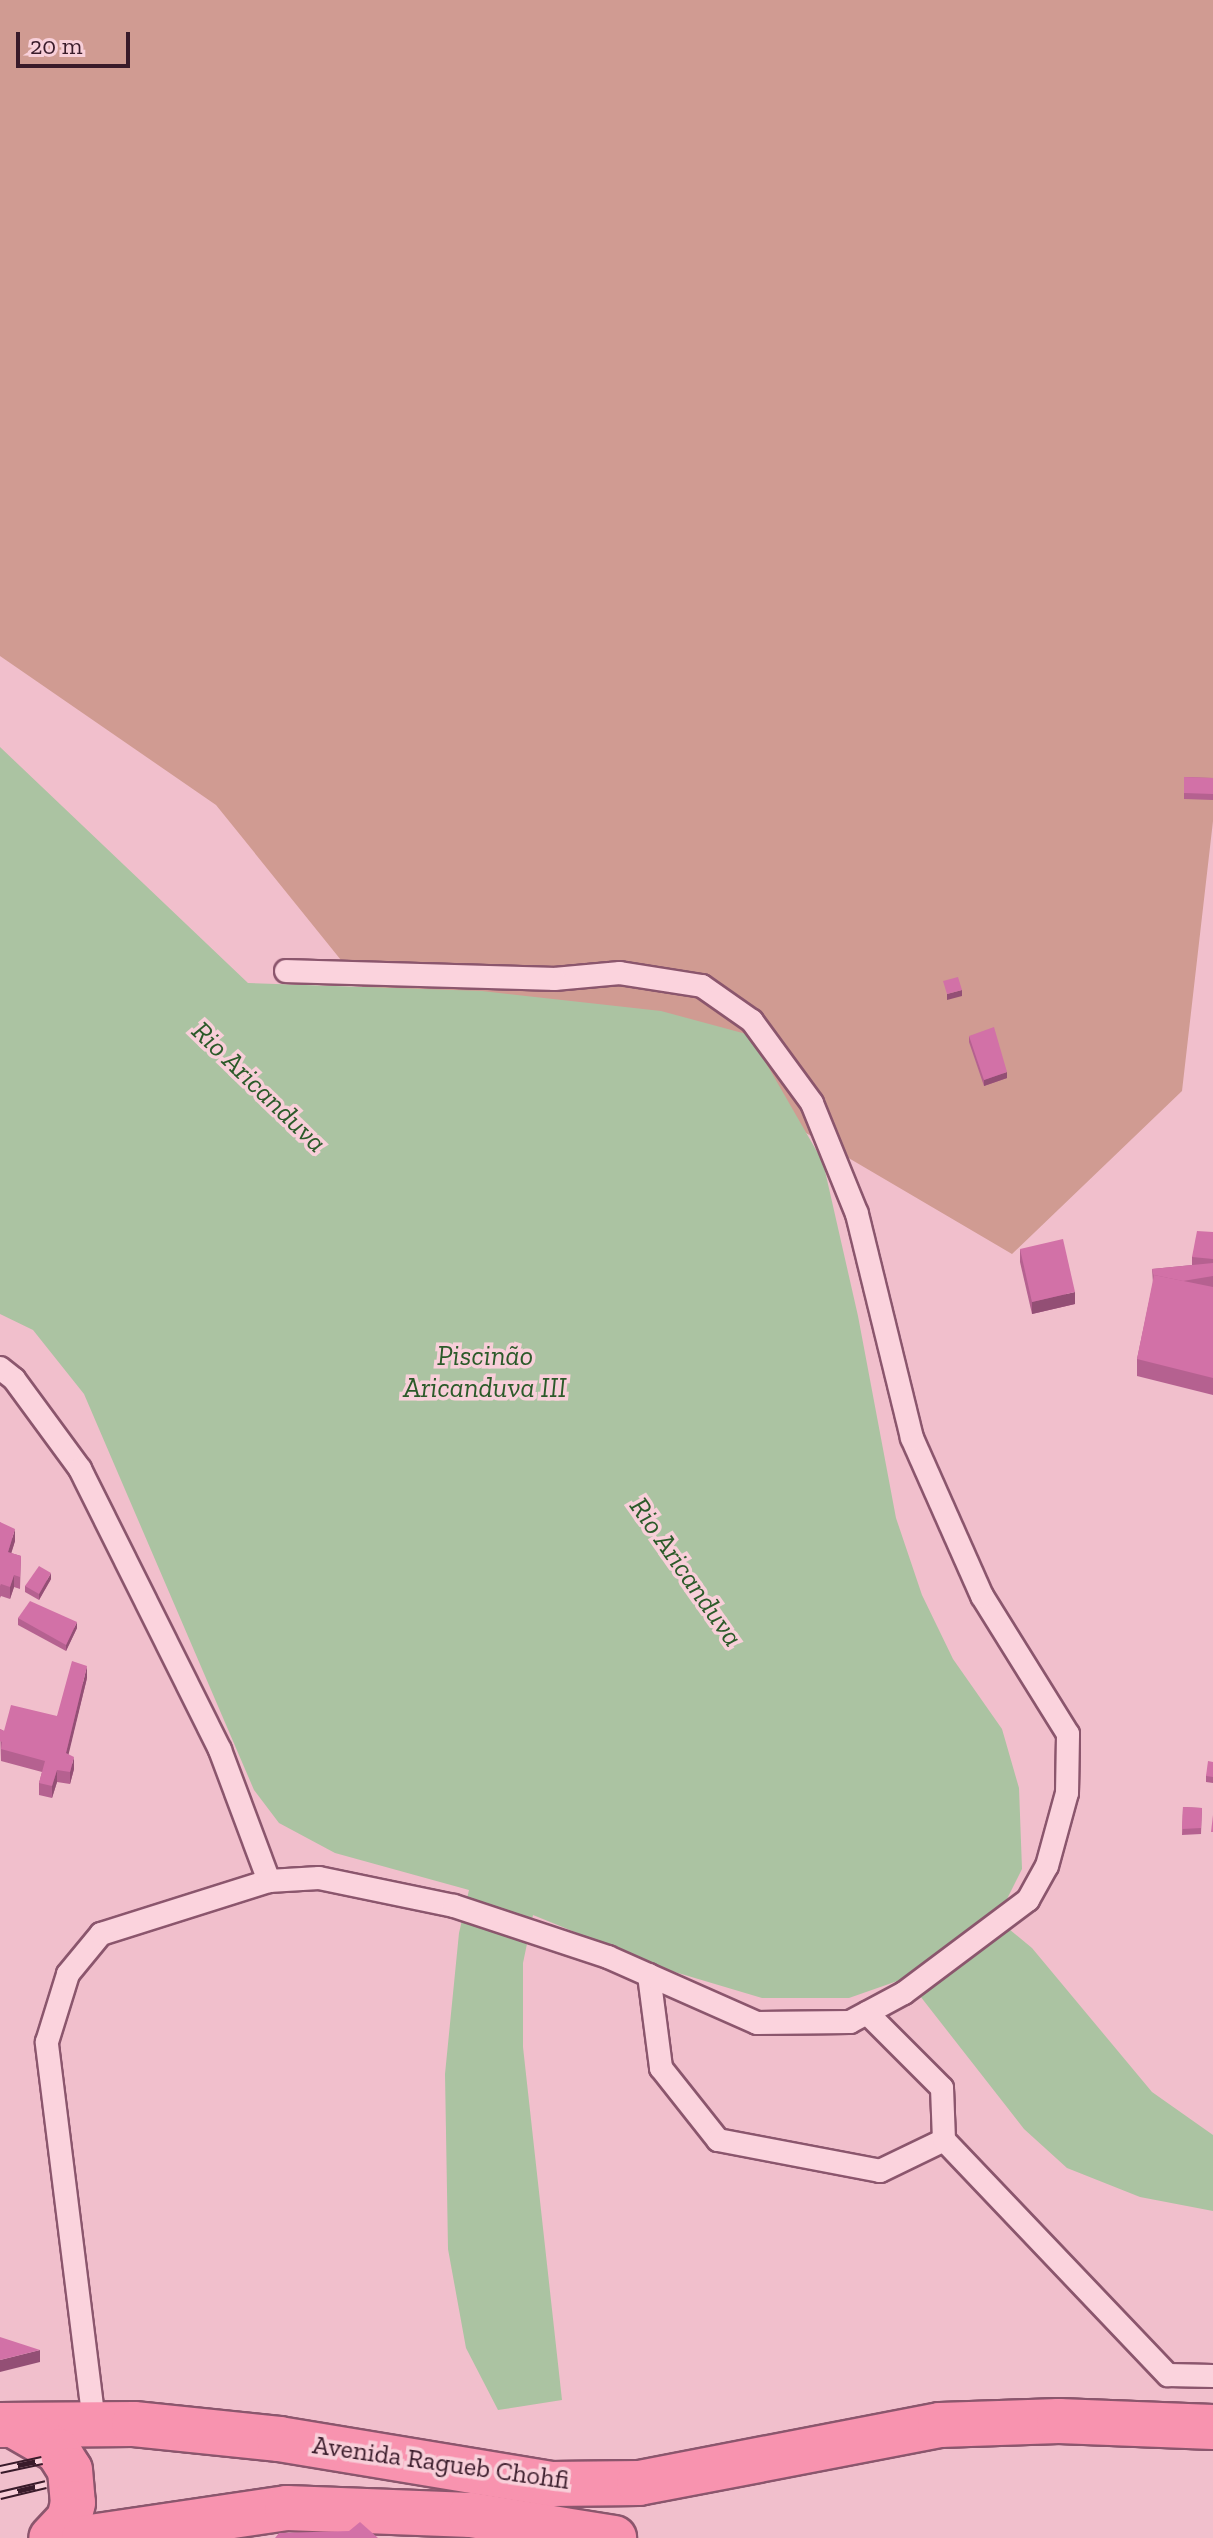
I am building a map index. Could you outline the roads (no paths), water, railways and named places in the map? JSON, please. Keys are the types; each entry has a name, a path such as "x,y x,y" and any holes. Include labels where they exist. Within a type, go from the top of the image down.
{"main road":[{"name":"Avenida Ragueb Chohfi","path":"6,2425 94,2422 279,2439 551,2484 639,2483 940,2425 1059,2421 1213,2427"},
{"path":"6,2425 58,2451 70,2470 73,2503 69,2519 51,2538"},
{"name":"Avenida Ragueb Chohfi","path":"84,2538 287,2508 471,2515 614,2538"}],"lane":[{"path":"94,2422 47,2042 68,1974 101,1934 269,1881 319,1878 454,1906 608,1957 757,2023 850,2022 904,1993 1028,1900 1047,1866 1067,1793 1068,1734 976,1582 912,1438 857,1214 812,1103 752,1021 702,986 620,973 554,979 286,971"},
{"path":"0,1368 14,1379 80,1469 220,1750 269,1881"},
{"path":"649,1975 661,2068 718,2140 880,2171 944,2140"},
{"path":"867,2013 942,2088 944,2140 1168,2375 1213,2376"}],"water":[{"name":"Piscinão Aricanduva III","path":"0,747 248,983 482,991 661,1011 750,1035 823,1162 858,1316 896,1518 922,1595 953,1659 1002,1729 1019,1788 1022,1869 1007,1899 991,1914 1032,1948 1152,2092 1213,2135 1213,2211 1140,2197 1067,2168 1024,2129 906,1978 849,1998 762,1998 668,1970 533,1915 523,1963 523,2047 562,2400 498,2410 466,2348 448,2249 445,2074 459,1933 469,1890 335,1853 279,1823 254,1790 84,1394 33,1330 0,1314"}],"railway":[{"path":"0,2469 42,2460"},
{"path":"0,2495 46,2484"}],"water label":[{"name":"Rio Aricanduva","path":"259,1087"},
{"name":"Rio Aricanduva","path":"686,1572"}]}
